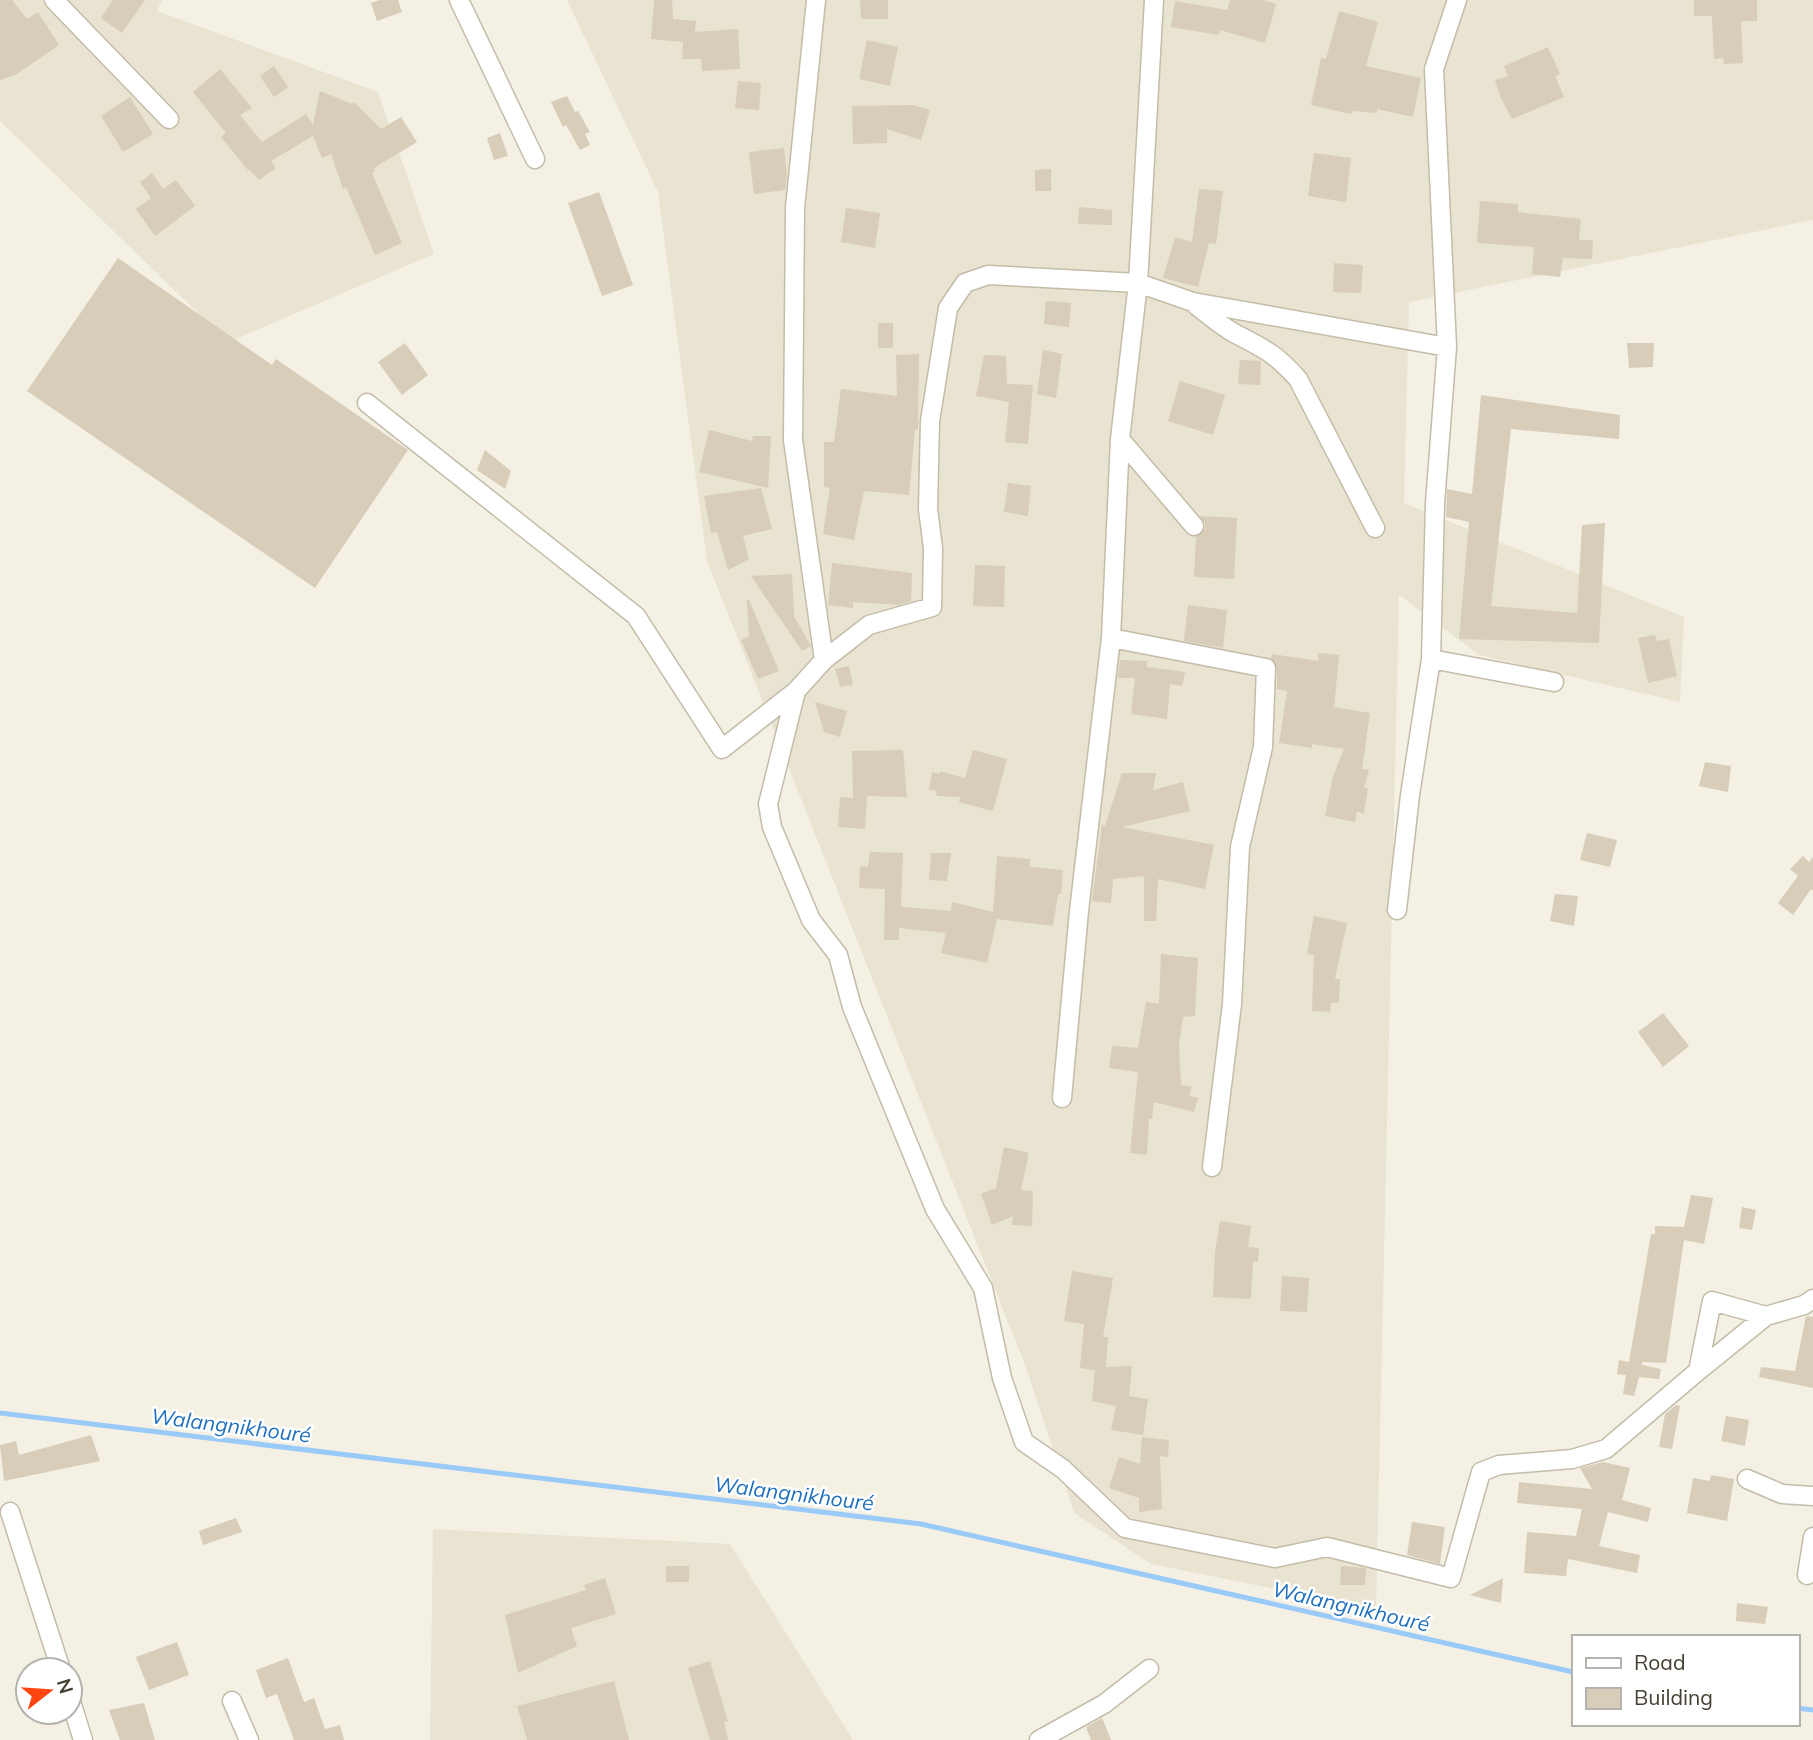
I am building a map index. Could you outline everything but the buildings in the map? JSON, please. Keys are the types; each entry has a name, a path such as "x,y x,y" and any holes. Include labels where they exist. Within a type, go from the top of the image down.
{"street":[{"path":"54,0 169,119"},
{"path":"459,0 534,159"},
{"path":"816,0 795,208 793,440 824,660"},
{"path":"1062,1098 1079,911 1111,638 1120,439 1138,283 1154,0"},
{"path":"1397,909 1430,659 1435,503 1447,347 1434,69 1457,0"},
{"path":"367,403 636,617 722,750 796,691 824,660 869,625 932,607 933,548 928,509 930,421 948,308 965,283 988,275 1138,283 1193,302 1447,347"},
{"path":"1193,302 1232,332 1263,346 1282,361 1298,379 1376,528"},
{"path":"1120,439 1194,526"},
{"path":"1111,638 1266,668 1263,747 1240,847 1233,1004 1212,1167"},
{"path":"1430,659 1554,682"},
{"path":"796,691 768,804 772,827 811,920 838,955 852,1007 935,1209 983,1289 1003,1378 1024,1442 1063,1469 1125,1528 1275,1558 1327,1547 1451,1578 1481,1472 1499,1465 1572,1459 1606,1449 1766,1316 1804,1306 1813,1299"},
{"path":"1698,1371 1712,1301 1766,1316"},
{"path":"1747,1479 1782,1494 1813,1496"},
{"path":"10,1512 56,1656"},
{"path":"1807,1575 1813,1537"},
{"path":"1038,1740 1104,1704 1149,1669"},
{"path":"232,1701 249,1740"}],"shaded area":[{"path":"0,0 162,0 157,11 378,92 434,254 228,342 0,121"},
{"path":"567,0 1813,0 1813,220 1409,302 1404,503 1684,617 1680,702 1479,655 1399,595 1376,1609 1151,1564 1074,1513 1027,1370 707,561 658,192"},
{"path":"433,1529 730,1544 853,1740 430,1740"}],"waterway":[{"name":"Walangnikhouré","path":"0,1413 921,1524 1572,1672"},
{"name":"Walangnikhouré","path":"1799,1708 1813,1710"}]}
